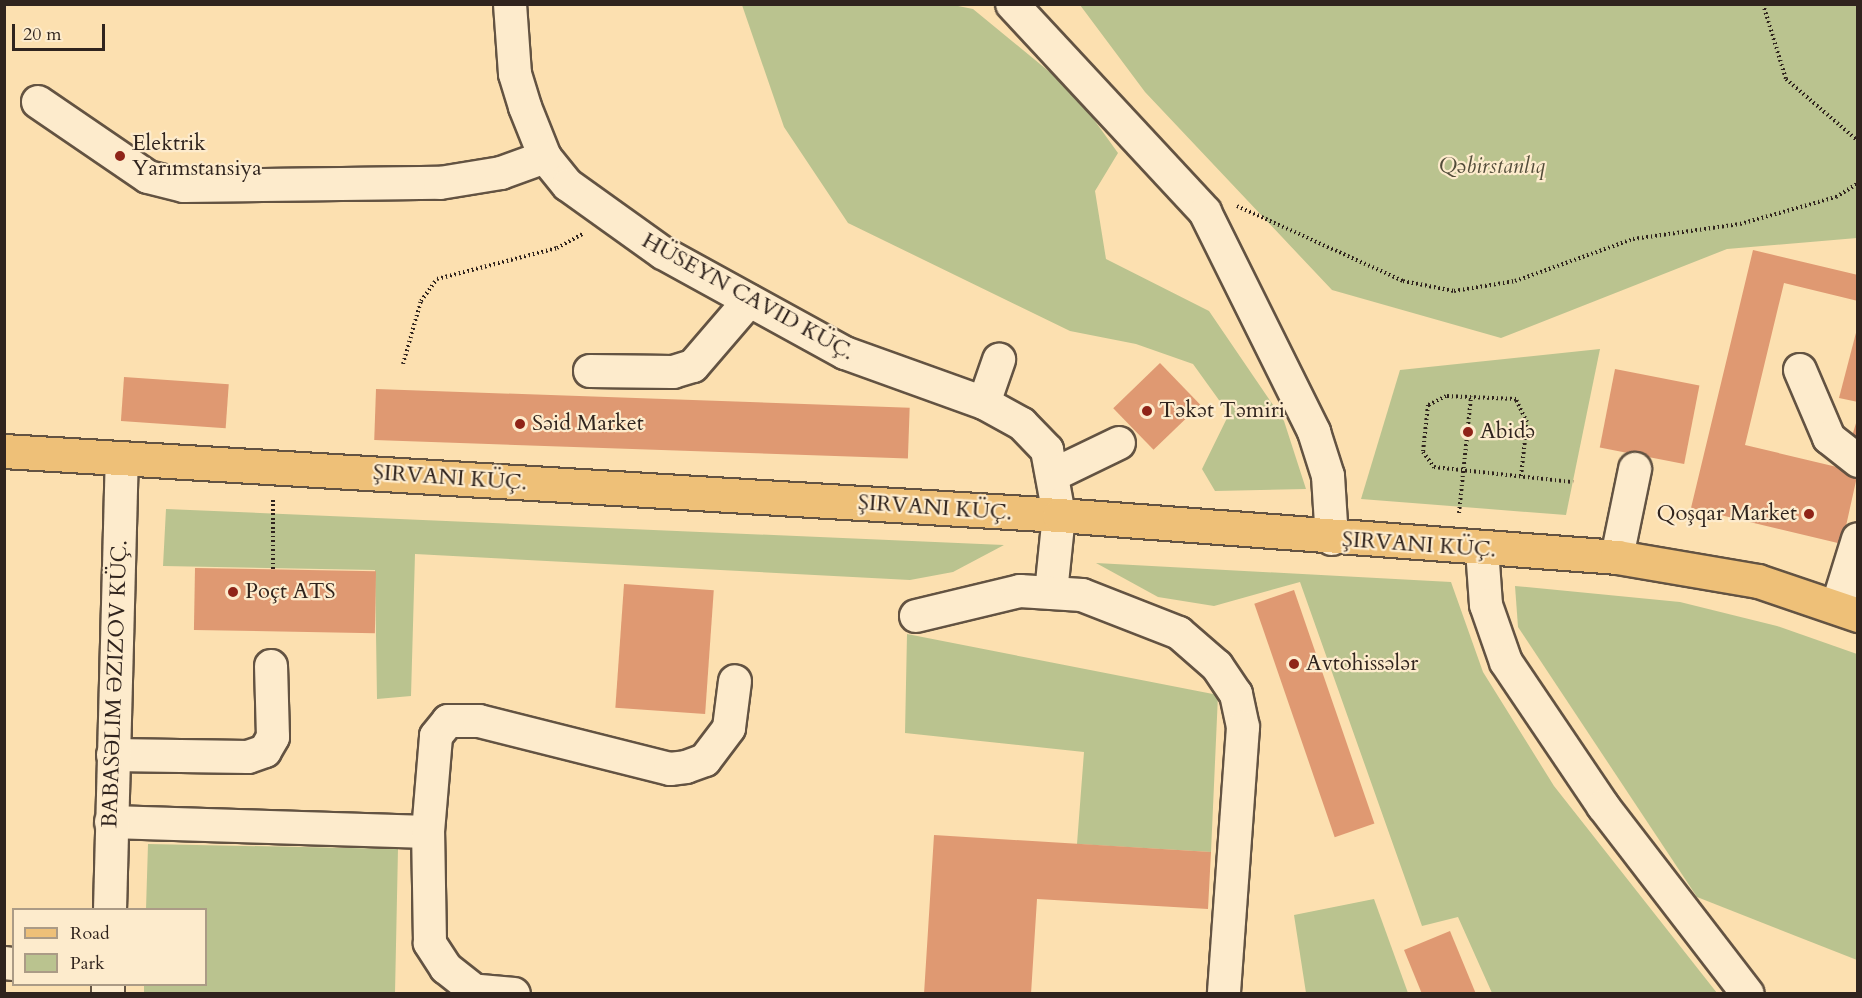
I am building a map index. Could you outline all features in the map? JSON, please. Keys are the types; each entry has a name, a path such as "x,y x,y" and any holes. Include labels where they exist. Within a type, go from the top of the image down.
{"main road":[{"name":"ŞIRVANI KÜÇ.","path":"4,451 1059,515 1332,539 1617,557 1758,581 1847,611"}],"street":[{"name":"HÜSEYN CAVID KÜÇ.","path":"510,4 515,74 545,157 568,185 604,213 749,301 844,353 984,403 1022,424 1047,450 1056,474 1059,515 1051,593"},
{"path":"1012,4 1205,212 1314,432 1328,476 1332,539"},
{"path":"38,102 148,177 184,186 440,183 501,173 545,157"},
{"path":"590,371 673,372 693,366 749,301"},
{"path":"984,403 999,360"},
{"path":"1800,370 1830,438 1857,461"},
{"path":"1056,474 1119,443"},
{"name":"BABASƏLIM ƏZIZOV KÜÇ.","path":"110,908 122,458"},
{"path":"1617,557 1635,469"},
{"path":"1847,611 1857,539"},
{"path":"1469,548 1506,662 1603,806 1748,993"},
{"path":"916,616 979,597 1051,593 1127,609 1179,633 1217,666 1236,694 1243,727 1224,993"},
{"path":"113,755 248,757 265,751 273,737 271,666"},
{"path":"514,993 479,992 446,968 430,943 428,832 436,736 448,722 479,721 670,770 705,760 729,728 735,681"},
{"path":"111,822 428,832"}],"path":[{"path":"1763,4 1786,79 1857,141"},
{"path":"1205,212 1236,206 1403,281 1454,291 1515,281 1633,239 1740,224 1836,197 1857,183"},
{"path":"403,364 421,301 436,279 557,249 604,213"},
{"path":"1521,476 1527,422 1516,399 1446,396 1428,405 1423,452 1434,467 1573,482"},
{"path":"1469,548 1464,470 1471,397"},
{"path":"273,467 273,569"}],"green space":[{"path":"948,4 973,9 1074,92 1118,153 1095,191 1106,259 1209,311 1284,421 1306,489 1215,491 1202,469 1229,414 1193,364 1136,344 1070,331 848,223 784,127 742,5"},
{"name":"Qəbirstanlıq","path":"1080,5 1857,5 1857,238 1727,249 1501,338 1332,290 1145,92"},
{"path":"1600,349 1566,515 1361,499 1400,370"},
{"path":"166,509 1004,545 953,572 910,580 415,554 411,696 377,699 375,570 163,566"},
{"path":"1096,563 1451,582 1483,672 1554,786 1717,993 1492,993 1458,917 1422,926 1300,582 1214,606 1158,597"},
{"path":"1515,586 1680,602 1777,626 1857,654 1857,960 1697,897 1518,627"},
{"path":"907,634 1218,695 1211,852 1077,844 1084,752 905,733"},
{"path":"148,844 398,849 395,993 144,993 144,986 207,986 207,908 146,908"},
{"path":"1374,899 1408,993 1306,993 1294,915"}],"building":[{"path":"1753,250 1858,275 1858,301 1784,283 1745,445 1858,472 1842,544 1691,508"},
{"path":"1858,325 1858,402 1839,398"},
{"path":"1160,363 1200,405 1154,450 1113,408"},
{"path":"1615,369 1699,385 1684,464 1600,448"},
{"path":"124,377 229,384 226,428 121,421"},
{"path":"376,389 910,408 908,459 374,440"},
{"path":"1858,417 1858,440 1851,439"},
{"path":"195,568 376,571 375,633 194,630"},
{"path":"624,584 714,590 705,714 615,708"},
{"path":"1294,590 1374,824 1335,837 1254,604"},
{"path":"934,835 1211,852 1208,909 1037,899 1031,994 924,994"},
{"path":"1450,931 1476,994 1422,994 1404,950"}],"place":[{"name":"Elektrik Yarımstansiya","path":"120,156"},
{"name":"Təkət Təmiri","path":"1147,411"},
{"name":"Səid Market","path":"520,424"},
{"name":"Abidə","path":"1468,432"},
{"name":"Qoşqar Market","path":"1809,514"},
{"name":"Poçt ATS","path":"233,592"},
{"name":"Avtohissələr","path":"1294,664"}]}
